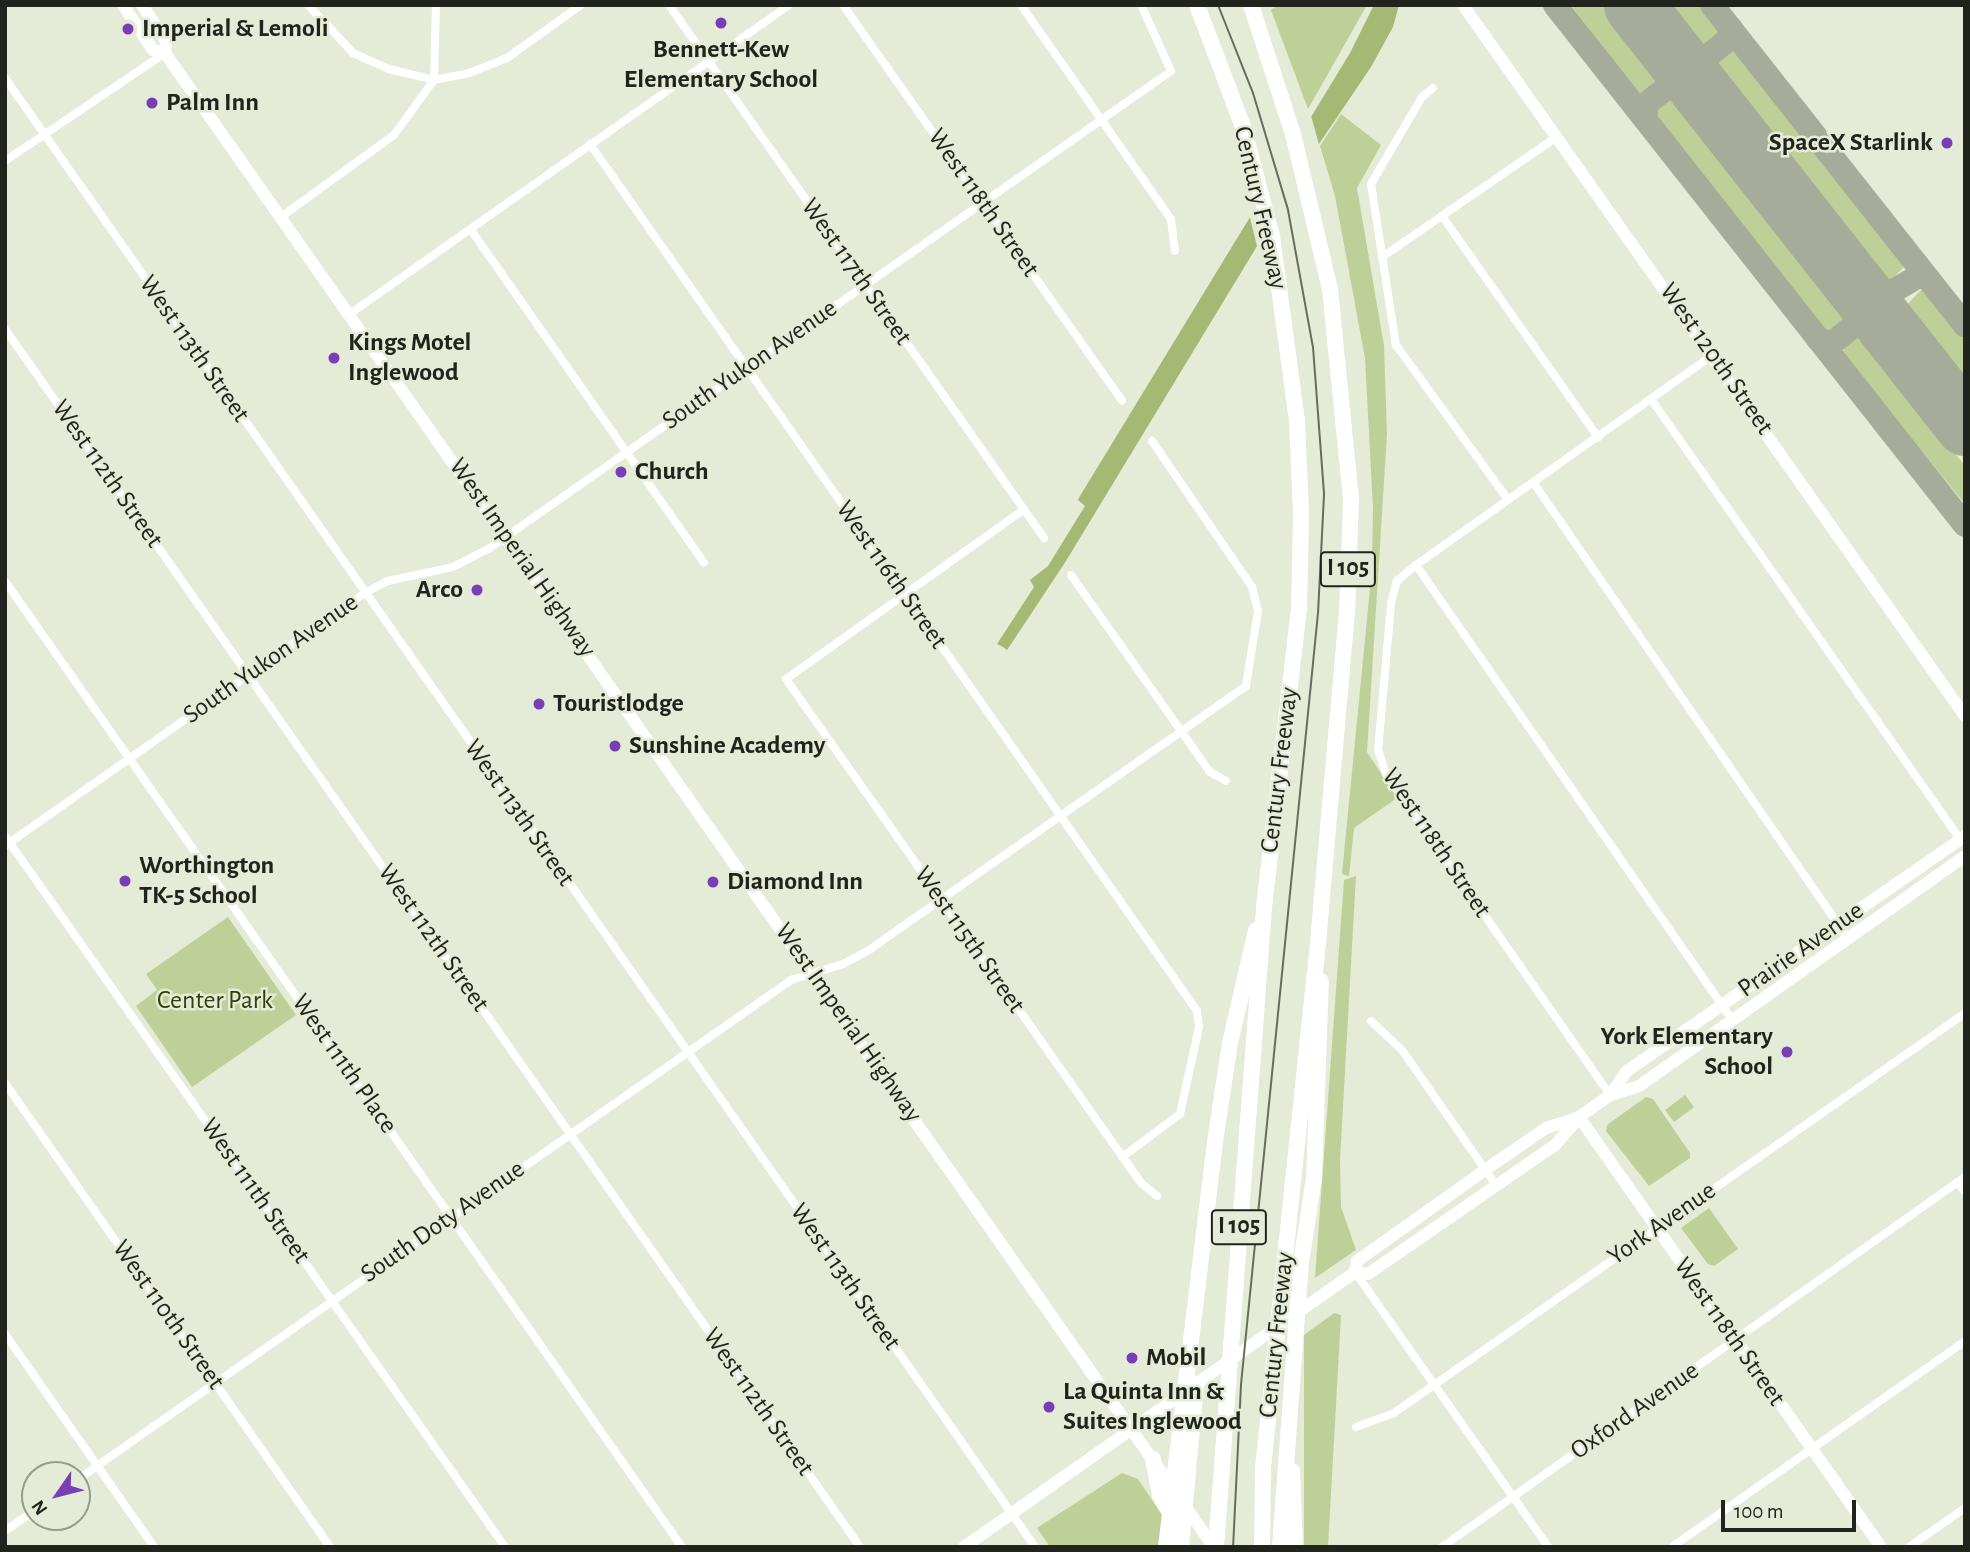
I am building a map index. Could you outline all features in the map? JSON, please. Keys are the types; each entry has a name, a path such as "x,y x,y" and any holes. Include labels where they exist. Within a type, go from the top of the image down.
{"highway":[{"name":"Century Freeway","path":"1251,5 1264,38 1311,198 1330,289 1351,499 1347,611 1318,943 1263,1468 1262,1547"},
{"name":"Century Freeway","path":"1197,6 1221,64 1260,188 1272,236 1297,421 1301,513 1299,609 1264,908 1215,1547"},
{"path":"1167,1547 1230,1043 1264,908"},
{"path":"1280,1547 1290,1391 1314,1178 1323,1007 1318,943"},
{"path":"1181,1547 1193,1446 1202,1269"},
{"path":"1290,1391 1295,1547"},
{"path":"1153,1459 1160,1496 1188,1547"}],"main road":[{"name":"West Imperial Highway","path":"123,5 153,50 165,53"},
{"name":"West Imperial Highway","path":"142,5 166,41 165,53 351,313 1215,1547"},
{"name":"West 120th Street","path":"1463,5 1713,355 1965,716"},
{"name":"Prairie Avenue","path":"1610,1095 1627,1071 1963,837"},
{"name":"Prairie Avenue","path":"1355,1272 1357,1261 1546,1128 1578,1117 1610,1095 1639,1086 1965,856"},
{"name":"Prairie Avenue","path":"964,1547 1355,1272 1368,1274 1555,1145 1578,1117"},
{"name":"West 118th Street","path":"1578,1117 1881,1547"}],"street":[{"path":"309,5 353,53 389,69 434,80 469,74 507,58 581,5"},
{"path":"281,217 394,135 434,80 436,5"},
{"name":"West 117th Street","path":"669,5 1044,538"},
{"path":"351,313 789,5"},
{"name":"West 118th Street","path":"843,5 1122,401"},
{"path":"1021,5 1171,219 1175,251"},
{"name":"South Yukon Avenue","path":"7,842 365,593 387,580 453,567 507,537 1171,71 1141,5"},
{"path":"5,161 165,53"},
{"name":"West 113th Street","path":"5,78 1035,1547"},
{"path":"1433,89 1422,97 1372,178 1396,345 1508,500"},
{"path":"1385,255 1557,137"},
{"name":"West 116th Street","path":"590,144 1194,1005 1199,1027 1180,1114 1122,1157"},
{"path":"1442,216 1598,437"},
{"path":"471,230 704,563"},
{"name":"West 112th Street","path":"5,329 860,1547"},
{"name":"West 118th Street","path":"1610,1095 1381,762 1378,750 1391,603 1396,581 1416,565 1713,355"},
{"path":"1651,399 1963,837"},
{"name":"South Doty Avenue","path":"91,1470 451,1215 791,980 814,974 869,950 1246,686 1258,611 1252,587 1152,441"},
{"path":"1533,482 1849,940"},
{"path":"905,594 1023,510"},
{"path":"1416,565 1733,1021"},
{"path":"1071,575 1179,731 1210,772 1226,781"},
{"name":"West 111th Place","path":"5,581 682,1547"},
{"name":"West 115th Street","path":"905,594 786,679 1122,1157 1141,1183 1157,1196"},
{"name":"West 111th Street","path":"7,842 505,1547"},
{"name":"York Avenue","path":"1356,1427 1394,1413 1965,1013"},
{"path":"1371,1021 1402,1050 1496,1185"},
{"name":"West 110th Street","path":"5,1083 330,1547"},
{"path":"1961,1179 1965,1192"},
{"name":"Oxford Avenue","path":"1442,1547 1961,1179"},
{"path":"1355,1272 1548,1547"},
{"path":"5,1334 154,1547"},
{"path":"1672,1547 1965,1341"},
{"path":"1909,1547 1965,1508"},
{"path":"5,1531 21,1520"}],"green space":[{"path":"1279,5 1367,5 1308,109 1271,10"},
{"path":"1571,5 1602,5 1657,75 1661,72 1660,84 1644,94 1637,92"},
{"path":"1667,5 1702,5 1719,27 1719,35 1706,46 1698,44"},
{"path":"1731,49 1738,51 1906,265 1890,281 1882,278 1717,67 1717,59"},
{"path":"1669,96 1680,96 1679,102 1844,313 1848,311 1846,324 1830,333 1822,329 1658,120 1656,108"},
{"path":"1341,114 1381,145 1357,188 1384,346 1387,434 1367,752 1397,798 1354,828 1349,876 1342,874 1372,568 1373,508 1365,358 1335,196 1320,146"},
{"path":"1921,290 1928,292 1965,339 1965,383 1905,307"},
{"path":"1860,333 1869,336 1865,340 1965,466 1965,504 1844,356 1843,347"},
{"path":"1356,876 1340,1160 1341,1207 1356,1250 1315,1278 1344,880"},
{"name":"Center Park","path":"228,917 296,1015 192,1087 136,1006 157,990 146,974"},
{"path":"1685,1095 1694,1107 1674,1122 1665,1110"},
{"path":"1646,1097 1653,1099 1690,1153 1690,1158 1649,1186 1606,1131 1607,1125"},
{"path":"1709,1208 1738,1249 1714,1266 1708,1264 1681,1228"},
{"path":"1334,1313 1341,1315 1328,1547 1304,1547 1304,1335"},
{"path":"1122,1473 1138,1479 1164,1518 1159,1547 1050,1547 1037,1528"}],"shaded area":[{"path":"1374,5 1399,5 1393,27 1371,67 1319,144 1066,561 1007,650 997,644 1034,587 1030,580 1048,566 1085,506 1078,500 1080,496 1350,53"}],"pier":[{"path":"1310,112 1320,148 1258,250 1249,214"}],"taxiway":[{"path":"1555,5 1965,525"},
{"path":"1712,5 1965,325"},
{"path":"1646,120 1646,104 1728,40 1731,28"},
{"path":"1666,88 1678,75 1670,51"},
{"path":"1672,84 1687,82 1702,91"},
{"path":"1818,339 1831,344 1857,323 1861,306 1855,285 1885,296 1918,276 1926,277"}],"runway":[{"path":"1634,5 1965,425"}],"tram line":[{"path":"1218,5 1253,93 1288,210 1313,347 1324,495 1318,613 1241,1385 1233,1547"}],"place":[{"name":"Bennett-Kew Elementary School","path":"721,23"},
{"name":"Imperial & Lemoli","path":"128,29"},
{"name":"Palm Inn","path":"152,103"},
{"name":"SpaceX Starlink","path":"1947,143"},
{"name":"Kings Motel Inglewood","path":"334,358"},
{"name":"Church","path":"621,472"},
{"name":"Arco","path":"477,590"},
{"name":"Touristlodge","path":"539,704"},
{"name":"Sunshine Academy","path":"615,746"},
{"name":"Worthington TK-5 School","path":"125,881"},
{"name":"Diamond Inn","path":"713,882"},
{"name":"York Elementary School","path":"1787,1052"},
{"name":"Mobil","path":"1132,1358"},
{"name":"La Quinta Inn & Suites Inglewood","path":"1049,1407"}]}
